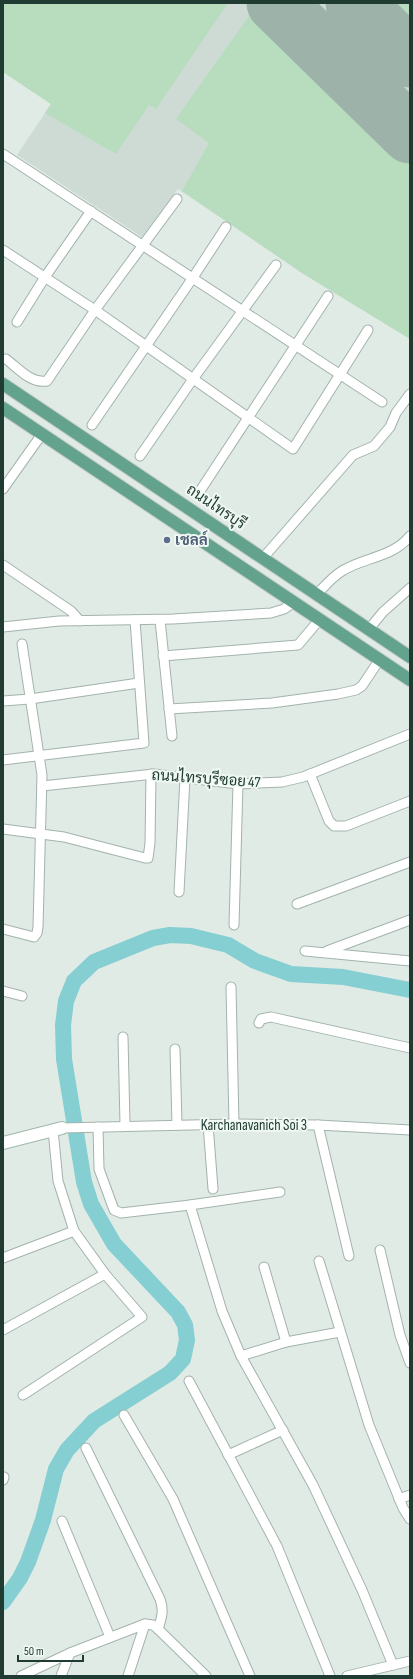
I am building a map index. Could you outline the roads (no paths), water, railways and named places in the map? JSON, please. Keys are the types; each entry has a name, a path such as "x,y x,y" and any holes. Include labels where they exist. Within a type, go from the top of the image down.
{"main road":[{"name":"ถนนไทรบุรี","path":"3,384 410,657"},
{"path":"3,408 410,680"}],"street":[{"path":"3,154 143,245 242,312 382,402"},
{"path":"6,359 33,380 40,382 47,381 95,310 177,199"},
{"path":"17,322 45,277 91,211"},
{"path":"92,425 226,227"},
{"path":"3,250 95,310 293,450 341,376 368,330"},
{"path":"140,456 193,379 276,265"},
{"path":"198,494 247,417 328,296"},
{"path":"263,558 353,456 374,446 390,427 396,413 410,394"},
{"path":"3,489 42,434"},
{"path":"317,594 331,578 342,571 384,555 402,545 410,536"},
{"path":"3,565 70,611 80,621"},
{"path":"369,629 383,612 410,588"},
{"path":"3,627 59,621 160,620 271,613 284,609 294,602"},
{"path":"163,656 298,645 320,619"},
{"path":"3,760 144,743 135,620"},
{"path":"160,620 172,736"},
{"path":"3,929 34,937 37,934 42,833 41,756 30,699 22,644"},
{"path":"169,710 272,703 356,690 362,686 380,659"},
{"path":"3,701 30,699 139,683"},
{"name":"ถนนไทรบุรีซอย 47","path":"42,786 151,774 238,784 282,782 310,774 410,734"},
{"path":"3,829 42,833 148,858 150,843 151,774"},
{"path":"310,774 329,821 334,826 346,826 410,801"},
{"path":"179,892 185,778"},
{"path":"234,925 238,784"},
{"path":"297,904 410,862"},
{"path":"326,952 410,920"},
{"path":"305,951 410,961"},
{"path":"231,988 234,1124"},
{"path":"3,991 22,996"},
{"path":"259,1023 261,1019 271,1017 410,1048"},
{"path":"123,1037 125,1125"},
{"path":"175,1049 177,1125"},
{"path":"208,1124 213,1189"},
{"name":"Karchanavanich Soi 3","path":"58,1129 125,1125 234,1124 318,1125 410,1130"},
{"path":"318,1125 349,1256"},
{"path":"98,1127 99,1169 114,1210 121,1213 190,1206 280,1192"},
{"path":"3,1143 58,1129 58,1181 74,1231 105,1274 142,1317 23,1395"},
{"path":"190,1206 222,1311 241,1356 320,1499 362,1590 393,1665"},
{"path":"3,1258 74,1231"},
{"path":"380,1250 400,1335 410,1363"},
{"path":"319,1261 369,1425 399,1499 410,1520"},
{"path":"264,1267 286,1342"},
{"path":"3,1330 105,1274"},
{"path":"241,1356 286,1342 340,1332"},
{"path":"189,1381 277,1546 330,1676"},
{"path":"124,1415 173,1499 250,1676"},
{"path":"228,1455 283,1430"},
{"path":"86,1448 160,1599 163,1607 163,1616 158,1629"},
{"path":"399,1499 410,1494"},
{"path":"62,1521 110,1637"},
{"path":"128,1676 145,1624"},
{"path":"21,1676 70,1653 145,1624 153,1625 158,1629 206,1676"},
{"path":"61,1676 70,1653"},
{"path":"347,1676 410,1661"}],"waterway":[{"path":"3,1602 20,1578 28,1562 43,1520 56,1469 67,1450 94,1421 170,1373 183,1359 187,1340 185,1325 178,1312 114,1244 91,1204 84,1182 64,1059 63,1025 66,1001 74,981 94,962 153,938 170,935 191,936 228,945 255,961 291,974 343,977 410,990"}],"place":[{"name":"เชลล์","path":"167,540"}]}
